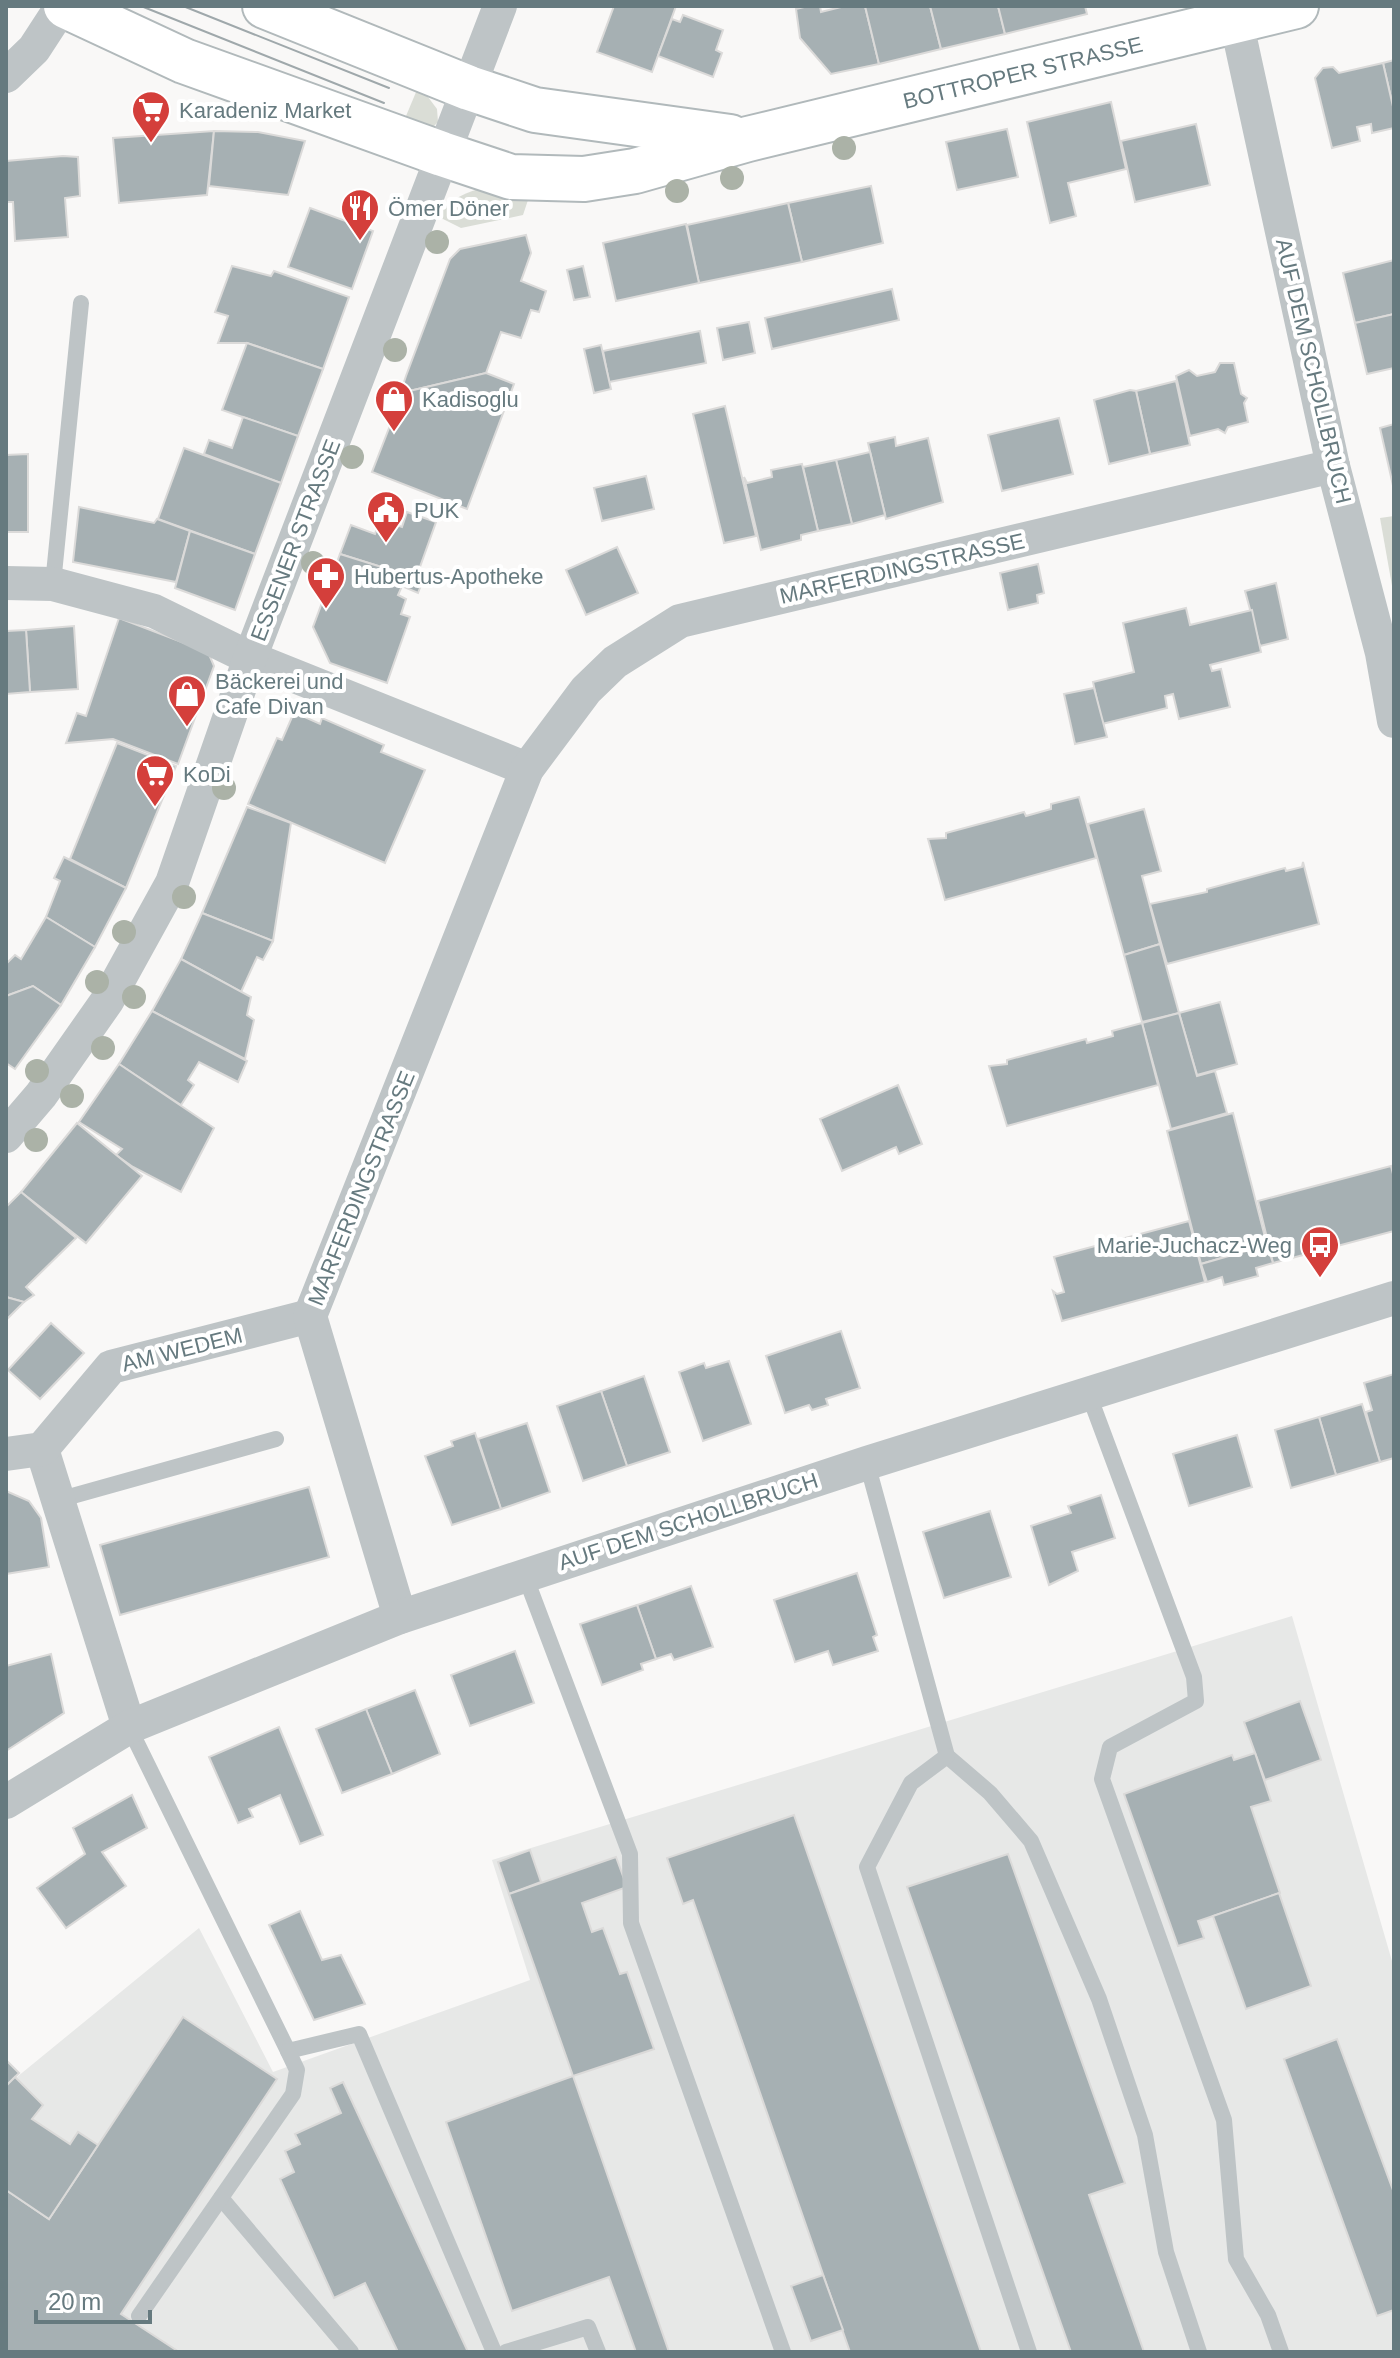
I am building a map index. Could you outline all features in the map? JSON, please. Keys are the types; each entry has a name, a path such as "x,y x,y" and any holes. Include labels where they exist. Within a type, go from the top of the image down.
{"main road":[{"name":"BOTTROPER STRASSE","path":"64,6 184,61 511,177 584,179 635,171 748,139 1296,6"},
{"name":"BOTTROPER STRASSE","path":"265,6 469,88 535,110 748,139"}],"street":[{"path":"6,76 34,49 64,6"},
{"name":"ESSENER STRASSE","path":"6,1136 41,1095 107,1001 172,883 250,658 500,6"},
{"name":"AUF DEM SCHOLLBRUCH","path":"1236,20 1333,466 1382,653 1394,721"},
{"name":"MARFERDINGSTRASSE","path":"400,1617 310,1316 527,769 586,690 605,671 680,621 1333,466"},
{"path":"6,583 53,584 154,611 250,658 527,769"},
{"name":"AUF DEM SCHOLLBRUCH","path":"6,1802 129,1727 400,1617 524,1573 1394,1298"},
{"name":"AM WEDEM","path":"42,1449 111,1367 310,1316"},
{"path":"6,1454 42,1449 129,1727"}],"lane":[{"path":"53,584 81,303"},
{"path":"1089,1395 1194,1677 1196,1701 1110,1747 1102,1779 1224,2120 1236,2259 1268,2315 1281,2352"},
{"path":"58,1500 276,1439"},
{"path":"867,1463 947,1756 990,1793 1031,1841 1099,1999 1145,2135 1166,2252 1199,2352"},
{"path":"524,1573 630,1854 631,1923 783,2352"},
{"path":"129,1727 297,2070 293,2094 139,2316"},
{"path":"947,1756 911,1783 867,1867 1029,2352"},
{"path":"288,2051 359,2034 494,2352"},
{"path":"221,2198 351,2352"},
{"path":"506,2352 588,2327 598,2352"}],"shaded area":[{"path":"419,85 437,109 438,122 434,126 401,128"},
{"path":"482,188 530,194 523,215 461,228 439,217 451,202"},
{"path":"1394,516 1394,597 1380,518"},
{"path":"1292,1616 1394,1968 1394,2352 6,2352 6,2086 199,1928 273,2072 530,1980 492,1860"}],"building":[{"path":"614,6 676,6 652,72 597,52"},
{"path":"820,6 821,12 845,6 865,6 879,64 831,74 800,38 796,9"},
{"path":"865,6 930,6 941,49 879,64"},
{"path":"930,6 998,6 1005,34 941,49"},
{"path":"998,6 1085,6 1087,14 1005,34"},
{"path":"683,15 723,30 716,50 722,53 713,77 658,56 672,19 680,22"},
{"path":"1394,60 1394,111 1383,63"},
{"path":"1383,63 1394,111 1394,128 1372,133 1371,124 1357,127 1360,141 1332,148 1315,78 1323,68 1333,67 1339,73"},
{"path":"1111,102 1126,169 1068,183 1076,216 1050,223 1027,122"},
{"path":"1196,124 1210,185 1135,202 1121,141"},
{"path":"1007,129 1018,177 957,190 946,142"},
{"path":"214,131 207,195 119,203 113,138"},
{"path":"214,131 258,132 305,141 288,195 209,186"},
{"path":"78,157 80,196 65,198 68,237 15,241 13,202 6,202 6,161"},
{"path":"871,186 883,243 802,262 788,203"},
{"path":"788,203 802,262 699,283 687,225"},
{"path":"310,208 373,231 352,289 288,267"},
{"path":"686,224 699,283 616,301 603,243"},
{"path":"526,235 531,253 521,281 546,291 539,312 531,310 521,338 501,332 486,373 405,392 402,388 406,376 450,259 460,249"},
{"path":"1394,260 1394,314 1355,323 1343,273"},
{"path":"232,266 271,276 274,271 349,297 323,369 247,343 218,343 228,316 215,312"},
{"path":"583,266 590,297 574,300 567,270"},
{"path":"892,289 899,320 772,349 765,318"},
{"path":"1394,314 1394,368 1367,374 1355,323"},
{"path":"749,322 755,353 723,360 717,328"},
{"path":"700,331 706,363 609,382 603,351"},
{"path":"247,343 323,369 298,436 222,410"},
{"path":"601,345 611,389 594,393 584,349"},
{"path":"1220,363 1234,363 1241,394 1247,398 1244,403 1248,422 1228,427 1225,433 1218,429 1190,436 1176,376 1189,370 1197,376 1215,372"},
{"path":"486,373 514,384 467,509 372,472 398,405 408,403 405,392"},
{"path":"1176,381 1190,445 1150,454 1136,391"},
{"path":"1136,391 1150,454 1109,464 1094,400"},
{"path":"725,406 756,536 724,543 693,414"},
{"path":"243,417 298,436 281,483 204,454 209,440 232,448"},
{"path":"1059,418 1073,474 1002,491 988,435"},
{"path":"1394,424 1394,490 1380,428"},
{"path":"895,437 896,446 928,438 943,502 886,519 868,443"},
{"path":"184,448 281,483 255,554 158,519"},
{"path":"870,452 885,515 852,524 836,460"},
{"path":"28,454 28,532 6,532 6,455"},
{"path":"836,460 852,524 818,531 803,467"},
{"path":"802,464 818,531 801,535 801,540 761,550 744,477 747,483 772,477 771,470"},
{"path":"646,476 654,509 602,521 594,488"},
{"path":"79,507 154,523 157,519 190,531 176,582 73,562"},
{"name":"PUK","path":"407,512 436,522 416,578 340,554 351,525 375,534 380,519 402,527"},
{"path":"190,531 255,554 235,610 175,588"},
{"path":"617,547 638,593 586,615 566,570"},
{"path":"340,554 423,580 418,593 402,586 398,595 406,599 401,614 410,617 387,683 330,663 313,627"},
{"path":"1038,564 1044,593 1037,595 1038,603 1008,610 1000,573"},
{"path":"1276,583 1288,639 1260,646 1245,591"},
{"path":"1186,608 1190,625 1252,610 1261,652 1210,665 1212,671 1221,669 1230,707 1179,719 1173,694 1165,696 1167,708 1102,724 1093,682 1134,672 1123,623"},
{"path":"119,618 208,652 214,666 178,764 113,739 66,743 77,713 86,716"},
{"path":"74,626 78,689 30,692 26,630"},
{"path":"26,630 30,692 6,694 6,631"},
{"path":"1094,688 1107,737 1075,744 1064,694"},
{"path":"298,714 320,724 322,718 384,745 381,752 425,770 385,863 248,804 277,738 282,740 292,717"},
{"path":"117,743 176,766 126,888 70,859"},
{"path":"1079,797 1096,858 945,900 928,839 946,838 946,833 1024,812 1026,816 1051,809 1051,804"},
{"path":"247,807 291,823 273,941 202,913"},
{"path":"1144,809 1161,871 1142,876 1160,944 1124,955 1088,824"},
{"path":"64,857 126,888 95,947 46,917 60,881 54,878"},
{"path":"1303,862 1319,924 1167,964 1150,904 1207,892 1207,889 1285,868 1286,871 1302,867"},
{"path":"202,913 273,941 263,960 257,957 241,992 181,959"},
{"path":"46,917 95,947 61,1005 33,986 6,996 6,964 15,955 21,959"},
{"path":"1160,944 1179,1013 1142,1022 1124,955"},
{"path":"181,959 251,997 247,1015 254,1020 245,1059 152,1011"},
{"path":"33,986 61,1005 15,1069 6,1063 6,996"},
{"path":"1220,1002 1237,1064 1197,1075 1179,1013"},
{"path":"152,1011 247,1061 238,1082 199,1062 188,1080 194,1085 181,1105 119,1064"},
{"path":"1179,1013 1197,1076 1215,1071 1227,1113 1171,1129 1142,1023"},
{"path":"1142,1023 1158,1085 1007,1126 989,1066 1007,1064 1007,1060 1086,1039 1087,1043 1113,1036 1112,1031"},
{"path":"119,1064 214,1128 181,1192 133,1167 116,1155 122,1149 79,1122"},
{"path":"898,1085 922,1144 899,1154 896,1147 842,1171 820,1119"},
{"path":"1233,1113 1267,1245 1201,1264 1167,1131"},
{"path":"77,1123 142,1176 86,1243 21,1192"},
{"path":"1391,1166 1394,1178 1394,1231 1273,1263 1258,1201"},
{"path":"21,1192 76,1238 26,1287 34,1295 24,1302 6,1297 6,1207"},
{"path":"1189,1221 1205,1282 1062,1321 1053,1291 1057,1294 1064,1292 1054,1257"},
{"path":"1267,1245 1273,1263 1256,1268 1258,1276 1224,1285 1222,1277 1207,1282 1201,1264"},
{"path":"6,1297 24,1302 6,1320"},
{"path":"51,1323 84,1353 40,1399 8,1370"},
{"path":"841,1331 860,1388 826,1399 828,1405 812,1410 809,1405 785,1413 766,1356"},
{"path":"729,1361 751,1424 703,1441 679,1372 704,1363 706,1368"},
{"path":"1394,1374 1394,1458 1380,1462 1366,1412 1372,1410 1364,1383"},
{"path":"644,1376 670,1452 627,1466 601,1391"},
{"path":"601,1391 627,1466 583,1481 557,1406"},
{"path":"1362,1404 1380,1462 1336,1475 1319,1417"},
{"path":"1319,1417 1336,1475 1291,1488 1275,1430"},
{"path":"527,1423 550,1492 501,1509 478,1439"},
{"path":"475,1433 501,1509 452,1525 425,1456 453,1446 451,1441"},
{"path":"1237,1435 1252,1487 1189,1506 1173,1454"},
{"path":"309,1487 329,1557 120,1615 100,1545"},
{"path":"6,1491 29,1501 41,1518 49,1567 6,1574"},
{"path":"1101,1495 1115,1538 1072,1552 1078,1571 1049,1585 1031,1526 1071,1513 1068,1506"},
{"path":"990,1511 1011,1577 944,1598 923,1532"},
{"path":"857,1573 877,1635 873,1637 878,1651 833,1665 828,1651 795,1662 774,1600"},
{"path":"691,1586 713,1647 674,1660 671,1654 656,1659 637,1605"},
{"path":"637,1605 656,1659 641,1664 643,1670 602,1685 580,1624"},
{"path":"515,1651 534,1703 470,1726 451,1675"},
{"path":"51,1654 64,1713 6,1751 6,1666"},
{"path":"415,1690 440,1754 392,1774 366,1709"},
{"path":"1300,1701 1321,1760 1265,1780 1244,1722"},
{"path":"366,1709 392,1774 342,1793 316,1729"},
{"path":"279,1727 323,1835 300,1844 280,1795 249,1809 253,1817 238,1823 209,1757"},
{"path":"1255,1753 1271,1801 1251,1807 1280,1893 1198,1921 1204,1938 1178,1946 1124,1794 1232,1755 1234,1760"},
{"path":"132,1795 147,1828 102,1852 126,1886 66,1928 37,1888 85,1854 73,1828"},
{"path":"794,1815 981,2352 850,2352 693,1900 683,1904 667,1858"},
{"path":"530,1850 541,1882 509,1894 498,1862"},
{"path":"1008,1854 1125,2183 1089,2195 1144,2352 1071,2352 907,1887"},
{"path":"616,1857 627,1887 582,1903 592,1932 603,1928 620,1974 627,1972 654,2049 573,2076 509,1894"},
{"path":"1279,1893 1311,1986 1246,2009 1213,1916"},
{"path":"300,1911 322,1960 341,1955 365,2004 314,2020 269,1925"},
{"path":"183,2017 277,2079 121,2314 179,2352 6,2352 6,2190 49,2219"},
{"path":"1337,2039 1394,2193 1394,2310 1377,2316 1284,2059"},
{"path":"6,2060 19,2073 6,2086"},
{"path":"573,2076 669,2352 636,2352 609,2277 512,2311 446,2122"},
{"path":"15,2077 43,2105 32,2119 70,2144 78,2132 98,2145 49,2219 6,2190 6,2086"},
{"path":"343,2082 468,2352 398,2352 365,2283 334,2298 280,2179 294,2172 285,2151 300,2144 295,2134 341,2113 330,2088"},
{"path":"823,2275 843,2330 811,2341 791,2286"}],"tram line":[{"path":"141,6 384,103"},
{"path":"183,6 389,88"}],"place":[{"name":"Karadeniz Market","path":"151,144"},
{"name":"Ömer Döner","path":"360,242"},
{"name":"Kadisoglu","path":"394,433"},
{"name":"PUK","path":"386,544"},
{"name":"Hubertus-Apotheke","path":"326,610"},
{"name":"Bäckerei und Cafe Divan","path":"187,728"},
{"name":"KoDi","path":"155,808"},
{"name":"Marie-Juchacz-Weg","path":"1320,1279"}]}
